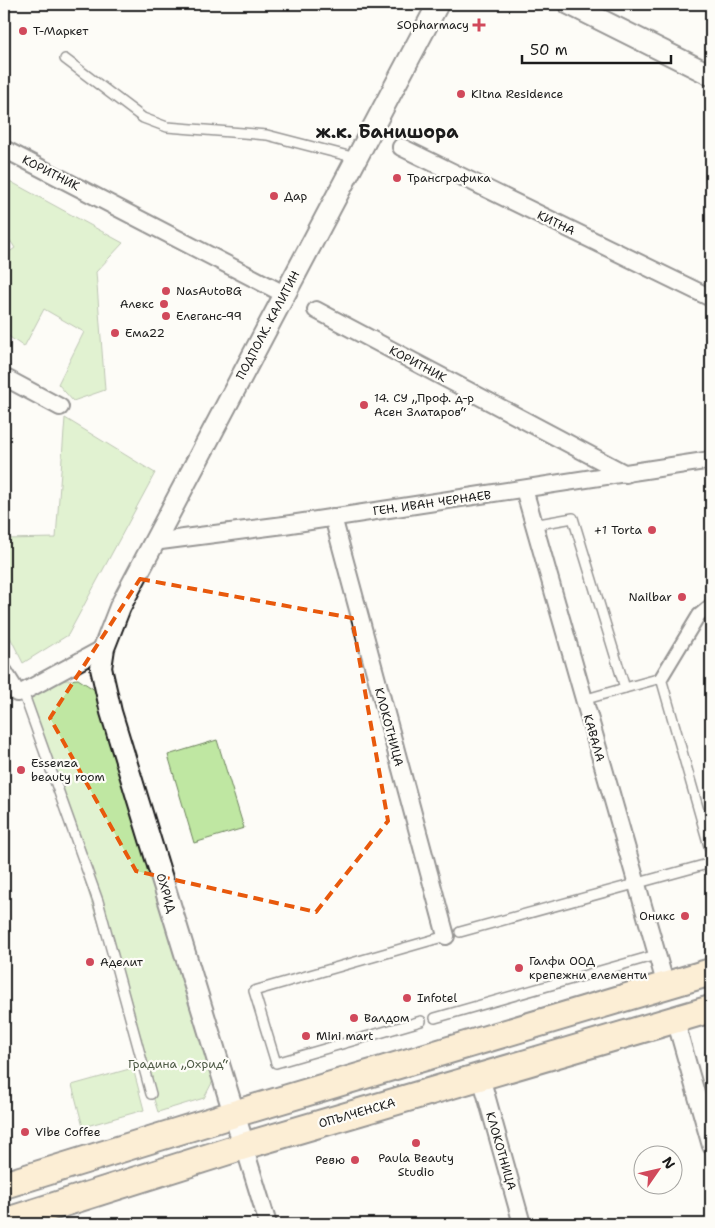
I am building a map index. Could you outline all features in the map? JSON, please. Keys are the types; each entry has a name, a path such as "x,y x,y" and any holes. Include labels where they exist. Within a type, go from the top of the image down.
{"main road":[{"path":"4,1185 234,1114 711,972"},
{"name":"ОПЪЛЧЕНСКА","path":"4,1222 244,1146 711,1009"}],"street":[{"name":"ПОДПОЛК. КАЛИТИН","path":"104,648 120,607 153,542 438,4"},
{"path":"569,4 711,75"},
{"name":"КИТНА","path":"401,147 711,298"},
{"name":"КОРИТНИК","path":"4,149 284,294"},
{"name":"КОРИТНИК","path":"316,310 626,474"},
{"path":"4,377 60,407"},
{"name":"ГЕН. ИВАН ЧЕРНАЕВ","path":"153,542 524,489 711,460"},
{"name":"КАВАЛА","path":"524,489 666,986"},
{"name":"КЛОКОТНИЦА","path":"333,517 453,934"},
{"path":"661,678 699,615 711,604"},
{"path":"4,672 12,688 17,693 23,692 104,648"},
{"name":"ОХРИД","path":"104,648 101,668 111,712 268,1224"},
{"path":"675,1019 711,1146"},
{"name":"КЛОКОТНИЦА","path":"481,1077 522,1224"}],"lane":[{"path":"64,59 143,118 167,127 267,135 356,158"},
{"path":"533,525 573,518 625,688"},
{"path":"583,700 661,678 711,853"},
{"path":"23,692 98,901 151,1094"},
{"path":"421,1022 276,1063 254,992 453,934 711,863"},
{"path":"435,1018 656,955"}],"highlighted area":[{"path":"140,579 352,618 388,821 316,912 136,871 50,718"}],"green space":[{"path":"4,178 123,243 96,272 105,390 73,401 58,384 84,332 44,309 24,347 4,333 4,256 15,248 4,231"},
{"path":"65,418 155,473 68,635 23,663 4,625 4,539 56,538"},
{"name":"Градина „Охрид“","path":"78,679 95,690 216,1075 204,1098 158,1112 26,694 58,681"},
{"path":"217,740 244,828 194,843 168,755"},
{"path":"133,1068 144,1110 83,1127 72,1085"}],"place":[{"name":"SOpharmacy","path":"479,25"},
{"name":"Т-Маркет","path":"23,31"},
{"name":"Kitna Residence","path":"461,94"},
{"name":"Трансграфика","path":"397,178"},
{"name":"Дар","path":"274,196"},
{"name":"NasAutoBG","path":"166,291"},
{"name":"Алекс","path":"164,304"},
{"name":"Елеганс-99","path":"166,316"},
{"name":"Ема22","path":"115,333"},
{"name":"14. СУ „Проф. д-р Асен Златаров“","path":"364,405"},
{"name":"+1 Torta","path":"652,530"},
{"name":"Nailbar","path":"682,597"},
{"name":"Essenza beauty room","path":"21,770"},
{"name":"Оникс","path":"685,916"},
{"name":"Аделит","path":"90,962"},
{"name":"Галфи ООД крепежни елементи","path":"519,968"},
{"name":"Infotel","path":"407,998"},
{"name":"Валдом","path":"354,1018"},
{"name":"Mini mart","path":"306,1036"},
{"name":"Vibe Coffee","path":"25,1132"},
{"name":"Paula Beauty Studio","path":"416,1143"},
{"name":"Ревю","path":"355,1160"}],"district":[{"name":"ж.к. Банишора","path":"387,132"}]}
